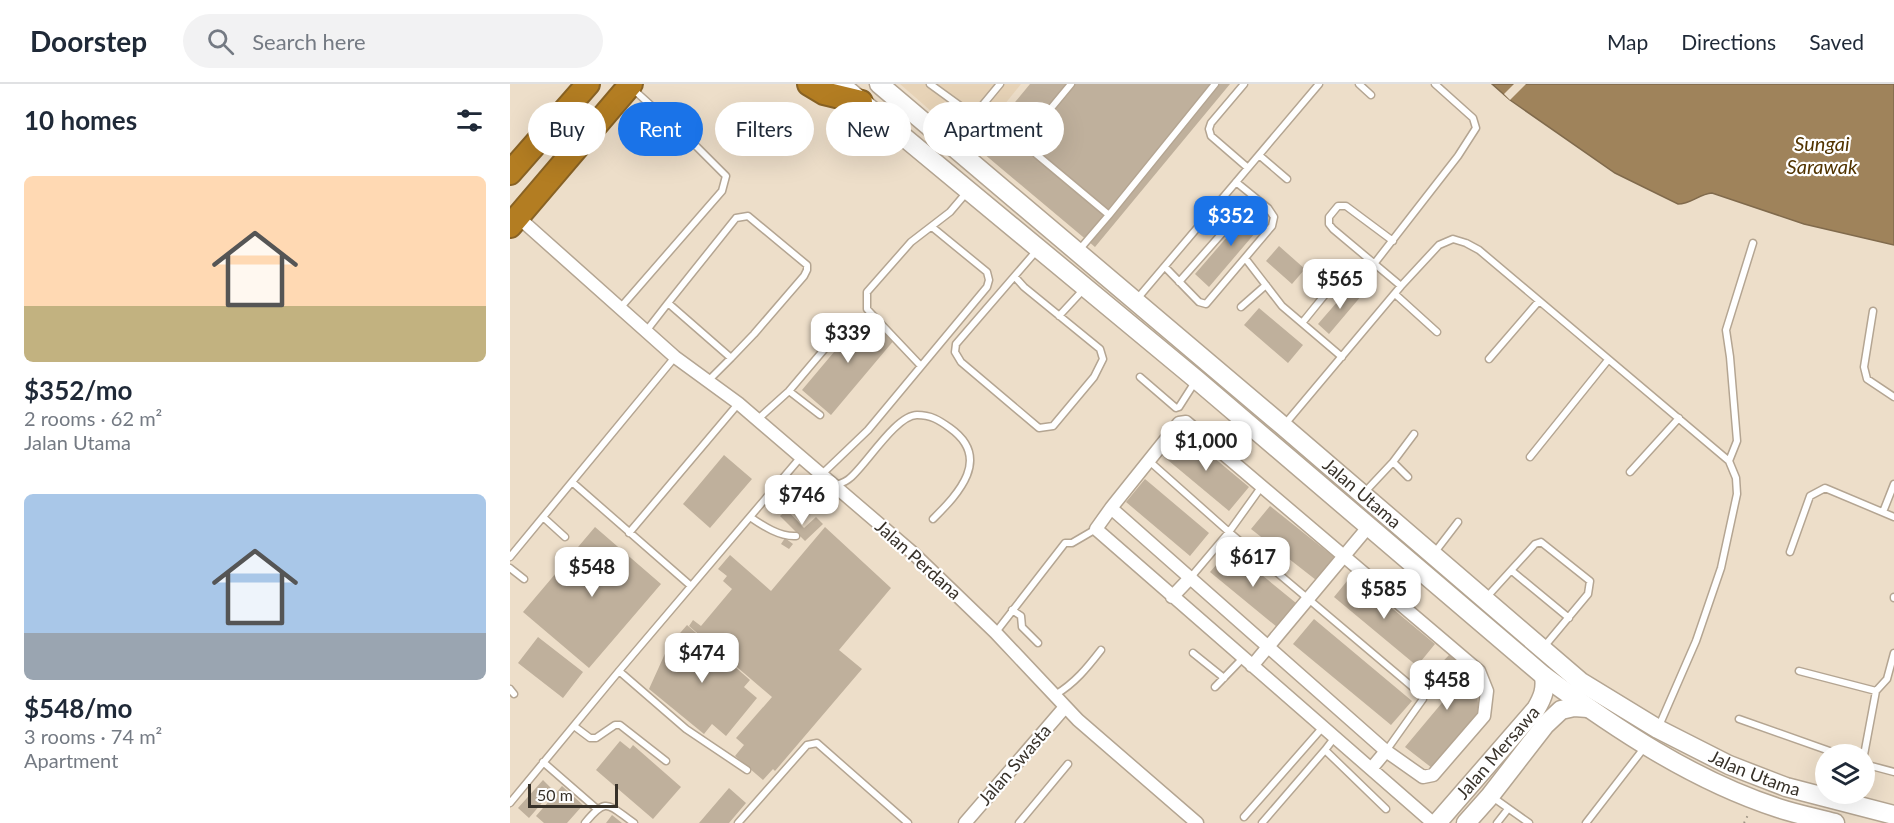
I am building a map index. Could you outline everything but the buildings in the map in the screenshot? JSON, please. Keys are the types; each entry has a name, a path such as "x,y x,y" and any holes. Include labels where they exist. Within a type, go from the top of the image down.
{"highway":[{"path":"510,173 588,84"},
{"path":"809,84 824,93 861,102"},
{"path":"514,221 630,85"}],"main road":[{"name":"Jalan Utama","path":"840,84 861,102"},
{"name":"Jalan Utama","path":"879,84 923,122"},
{"name":"Jalan Utama","path":"911,144 1197,380 1544,676 1646,746 1715,782 1778,808 1835,823"},
{"name":"Jalan Utama","path":"962,156 1283,426 1581,682 1658,729 1739,769 1786,787 1863,804 1894,815"},
{"name":"Jalan Mersawa","path":"1435,823 1536,708 1543,698 1544,676"},
{"name":"Jalan Mersawa","path":"1466,823 1490,796 1545,724 1561,710 1574,707 1588,708"}],"street":[{"name":"Jalan Perdana","path":"514,221 621,307 675,357 738,403 913,553 995,632 1065,707 1197,823"},
{"path":"1111,508 1386,751 1423,777 1433,775 1484,716 1487,691 1479,671 1186,422 1179,423 1147,460 1095,529 1435,823"},
{"path":"1248,662 1268,645 1369,526"},
{"path":"1172,597 1191,577"},
{"name":"Jalan Swasta","path":"965,823 1065,707"},
{"path":"1371,770 1386,751"}],"lane":[{"path":"930,84 955,102"},
{"path":"985,102 1000,84"},
{"path":"1071,84 1033,130 1031,143 1036,154 1109,215"},
{"path":"1076,252 1109,215 1215,84"},
{"path":"1244,84 1211,123 1209,129 1211,136 1248,168"},
{"path":"1134,302 1319,84"},
{"path":"1359,84 1371,95"},
{"path":"1374,264 1458,156 1476,128 1473,118 1435,84"},
{"path":"621,307 722,191 726,176 630,85"},
{"path":"1259,155 1287,179"},
{"path":"1165,267 1199,302 1206,304 1272,226 1274,217 1268,208 1236,182"},
{"path":"920,365 867,309 867,292 911,242 950,212 968,191"},
{"path":"1179,282 1254,197"},
{"path":"1393,241 1346,206 1338,206 1329,217 1329,224 1401,286"},
{"path":"647,330 736,218 748,216 807,265 804,276 754,334 708,381"},
{"path":"821,475 868,430 987,287 987,272 932,227"},
{"path":"1283,426 1401,286 1439,245 1453,239 1479,250 1729,461 1737,478 1737,494 1721,568 1696,641 1658,729"},
{"path":"1729,461 1737,441 1726,330 1753,243"},
{"path":"1015,277 1024,287 1100,349 1102,358 1094,377 1053,426 1039,428 961,362 955,352 956,344 1038,248"},
{"path":"1245,258 1282,306 1342,357"},
{"path":"1302,323 1345,270"},
{"path":"1241,307 1266,285"},
{"path":"1059,316 1085,288"},
{"path":"1395,294 1437,332"},
{"path":"1489,359 1539,301"},
{"path":"668,303 731,358"},
{"path":"1873,311 1864,367 1867,379 1894,397"},
{"path":"757,420 789,391 849,320"},
{"path":"510,557 675,357"},
{"path":"1530,457 1608,360"},
{"path":"1140,377 1176,408 1179,407 1197,380"},
{"path":"789,391 819,415"},
{"path":"629,533 738,403"},
{"path":"833,486 849,479 895,428 913,415 933,416 961,436 971,455 966,483 933,519"},
{"path":"1630,472 1679,418"},
{"path":"1363,494 1393,462 1414,434"},
{"path":"510,803 800,458"},
{"path":"1147,460 1422,695 1423,699 1386,751"},
{"path":"1393,462 1408,477"},
{"path":"572,482 691,586"},
{"path":"1883,512 1894,484"},
{"path":"1191,577 1229,532 1262,486"},
{"path":"1790,552 1810,496 1816,491 1825,488 1894,517"},
{"path":"543,517 565,537"},
{"path":"750,517 768,528 791,537 796,536"},
{"path":"1433,555 1458,522"},
{"path":"995,632 1065,543 1072,543 1095,529"},
{"path":"1485,599 1535,544 1540,542 1590,581 1588,594 1542,649"},
{"path":"510,568 524,579"},
{"path":"1512,571 1569,618"},
{"path":"1012,610 1021,616 1022,627 1038,643"},
{"path":"1055,696 1079,678 1101,650"},
{"path":"1193,653 1224,678"},
{"path":"1866,744 1875,691 1887,679 1894,653"},
{"path":"1215,687 1248,662"},
{"path":"619,671 686,729 747,770"},
{"path":"1799,671 1875,691"},
{"path":"1739,719 1815,746"},
{"path":"573,726 590,738 596,738 620,724 666,761"},
{"path":"1244,817 1323,728"},
{"path":"1262,823 1335,737"},
{"path":"738,823 807,745 817,743 908,823"},
{"path":"1586,823 1646,746"},
{"path":"1325,750 1386,809"},
{"path":"543,762 597,809"},
{"path":"1019,823 1068,764"},
{"path":"1875,767 1894,772"},
{"path":"1490,796 1530,823"},
{"path":"585,823 602,806 609,806 634,823"},
{"path":"1497,823 1508,809"}],"shaded area":[{"path":"900,84 1021,84 1006,102 923,102 923,104"}],"water":[{"name":"Sungai Sarawak","path":"1492,84 1894,84 1894,245 1804,224 1712,193 1678,204 1615,173 1510,100"}],"pier":[{"path":"1514,84 1526,84 1510,100 1504,94"}]}
